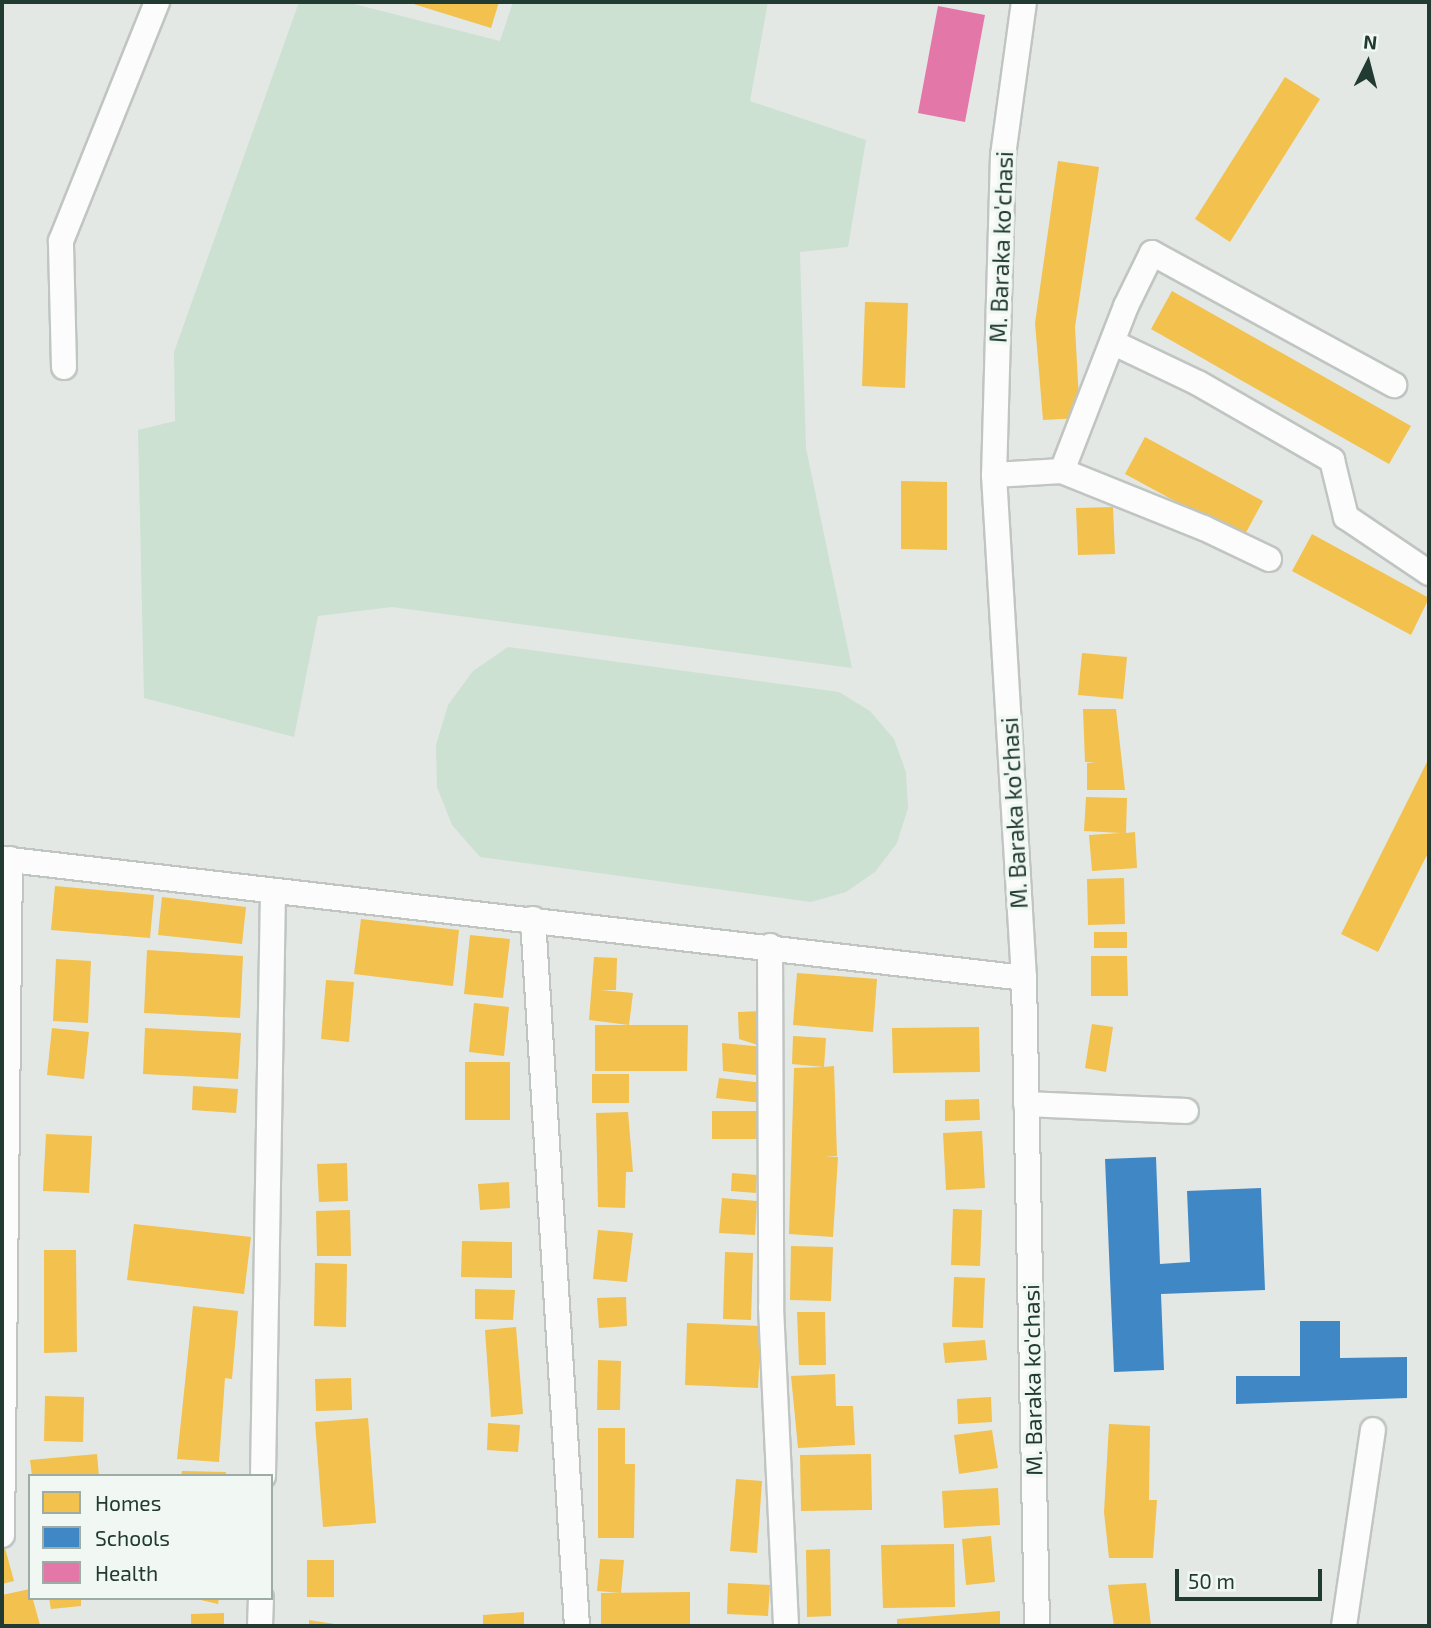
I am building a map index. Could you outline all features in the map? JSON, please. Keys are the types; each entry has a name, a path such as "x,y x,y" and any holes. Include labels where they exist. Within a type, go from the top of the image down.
{"street":[{"path":"64,367 61,241 157,2"},
{"name":"M. Baraka ko'chasi","path":"1024,2 1003,155 994,475 1024,978 1037,1626"},
{"path":"1062,471 1147,257 1156,253 1394,385"},
{"path":"1114,343 1198,383 1332,460 1346,517 1429,573"},
{"path":"994,475 1062,471 1204,528 1269,559"},
{"path":"2,1535 6,859 273,893 533,919 1024,978"},
{"path":"263,1474 273,893"},
{"path":"533,919 577,1626"},
{"path":"770,946 771,1307 786,1626"},
{"path":"1026,1104 1186,1111"},
{"path":"1343,1626 1373,1430"},
{"path":"260,1626 261,1600"}],"green space":[{"path":"299,2 346,2 500,41 513,2 768,2 750,101 866,140 848,247 800,252 806,448 852,668 392,607 318,616 294,737 144,698 138,430 175,421 174,352"},
{"path":"508,647 839,692 870,711 894,739 906,772 908,808 897,843 875,872 846,892 811,902 480,857 452,825 437,787 436,745 448,705 473,671"}],"building: Homes":[{"path":"407,2 499,2 491,28"},
{"path":"1285,77 1320,99 1230,242 1195,219"},
{"path":"1058,161 1099,167 1075,327 1080,418 1043,420 1035,323"},
{"path":"1172,291 1411,426 1389,464 1151,329"},
{"path":"865,302 908,303 905,388 862,386"},
{"path":"1145,437 1263,501 1243,538 1125,474"},
{"path":"901,481 947,482 947,550 901,549"},
{"path":"1113,507 1115,554 1078,555 1076,508"},
{"path":"1312,534 1429,598 1411,635 1292,571"},
{"path":"1082,653 1127,657 1123,699 1078,695"},
{"path":"1083,709 1116,709 1125,790 1087,790 1087,763 1096,762 1085,762"},
{"path":"1429,758 1429,851 1378,952 1341,934"},
{"path":"1086,797 1127,798 1126,833 1135,832 1137,868 1092,871 1089,835 1121,833 1084,831"},
{"path":"1124,878 1125,924 1088,925 1087,879"},
{"path":"55,886 154,895 150,938 51,930"},
{"path":"162,897 246,907 242,944 158,935"},
{"path":"361,919 459,930 453,986 354,974"},
{"path":"1094,932 1127,932 1127,948 1094,948"},
{"path":"470,935 510,939 503,998 464,994"},
{"path":"147,950 243,956 240,1018 144,1013"},
{"path":"1091,956 1127,956 1128,996 1091,996"},
{"path":"594,957 617,958 616,990 601,990 633,993 629,1025 589,1020"},
{"path":"56,959 91,961 88,1023 53,1021"},
{"path":"797,973 877,979 873,1032 793,1025"},
{"path":"326,980 354,982 349,1042 321,1039"},
{"path":"474,1003 509,1007 504,1056 469,1052"},
{"path":"763,1011 764,1047 739,1039 738,1012"},
{"path":"1092,1024 1113,1027 1106,1072 1085,1068"},
{"path":"595,1025 688,1025 687,1071 595,1071"},
{"path":"979,1027 980,1072 893,1073 892,1028"},
{"path":"52,1028 89,1032 84,1079 47,1075"},
{"path":"145,1028 241,1033 238,1079 143,1074"},
{"path":"793,1036 826,1038 824,1067 792,1064"},
{"path":"722,1043 764,1047 763,1076 723,1071"},
{"path":"465,1062 510,1062 510,1120 465,1120"},
{"path":"834,1066 837,1156 825,1156 838,1157 833,1237 789,1234 794,1068"},
{"path":"592,1074 629,1074 629,1103 592,1103"},
{"path":"719,1078 764,1083 762,1103 716,1098"},
{"path":"193,1086 238,1089 236,1113 192,1110"},
{"path":"979,1099 980,1120 945,1121 945,1100"},
{"path":"712,1111 759,1111 759,1139 712,1139"},
{"path":"628,1112 633,1172 626,1172 625,1208 598,1207 596,1113"},
{"path":"982,1131 985,1188 946,1190 943,1133"},
{"path":"46,1134 92,1136 89,1193 43,1191"},
{"path":"347,1163 348,1201 319,1202 317,1164"},
{"path":"732,1173 757,1175 756,1193 731,1191"},
{"path":"509,1182 510,1208 480,1210 478,1184"},
{"path":"722,1198 757,1201 755,1235 719,1233"},
{"path":"953,1209 982,1210 980,1266 951,1265"},
{"path":"350,1210 351,1256 317,1256 316,1211"},
{"path":"134,1224 251,1237 244,1294 127,1280"},
{"path":"598,1230 633,1233 627,1282 593,1279"},
{"path":"462,1241 512,1242 512,1278 461,1277"},
{"path":"791,1246 833,1247 831,1301 790,1300"},
{"path":"44,1250 76,1250 77,1352 44,1353"},
{"path":"725,1252 753,1253 751,1320 723,1319"},
{"path":"315,1263 347,1264 346,1327 314,1326"},
{"path":"954,1277 985,1278 983,1328 952,1327"},
{"path":"475,1289 515,1290 513,1320 475,1319"},
{"path":"626,1297 627,1326 599,1328 597,1298"},
{"path":"193,1306 238,1311 232,1379 225,1378 219,1462 177,1459"},
{"path":"797,1312 825,1312 826,1365 799,1365"},
{"path":"687,1323 761,1326 758,1388 685,1385"},
{"path":"516,1327 523,1414 491,1417 485,1330"},
{"path":"985,1340 987,1360 945,1363 943,1343"},
{"path":"598,1360 621,1361 620,1410 597,1410"},
{"path":"835,1374 836,1406 853,1406 855,1445 798,1448 791,1376"},
{"path":"351,1378 352,1410 316,1411 315,1379"},
{"path":"45,1396 84,1397 83,1442 44,1441"},
{"path":"991,1397 992,1422 958,1424 957,1399"},
{"path":"368,1418 376,1523 323,1527 315,1422"},
{"path":"488,1423 520,1425 518,1452 487,1450"},
{"path":"1109,1424 1150,1426 1149,1500 1157,1500 1153,1558 1109,1558 1104,1512"},
{"path":"598,1428 625,1428 625,1464 635,1464 634,1538 598,1538"},
{"path":"992,1430 998,1468 959,1474 954,1435"},
{"path":"97,1454 99,1474 32,1474 30,1460"},
{"path":"871,1454 872,1510 801,1511 800,1455"},
{"path":"182,1471 226,1472 226,1474 181,1474"},
{"path":"736,1479 762,1481 757,1553 730,1551"},
{"path":"998,1488 1000,1525 944,1528 942,1491"},
{"path":"991,1536 995,1582 966,1585 962,1539"},
{"path":"2,1537 14,1581 2,1584"},
{"path":"954,1544 955,1607 883,1608 881,1545"},
{"path":"830,1549 831,1616 807,1617 806,1550"},
{"path":"600,1559 624,1560 621,1593 597,1591"},
{"path":"307,1560 334,1560 334,1597 307,1597"},
{"path":"728,1583 770,1585 768,1616 727,1614"},
{"path":"1146,1583 1151,1626 1114,1626 1108,1585"},
{"path":"28,1589 28,1600 33,1600 40,1625 2,1626 2,1595"},
{"path":"690,1592 690,1626 601,1626 601,1593"},
{"path":"49,1600 81,1600 81,1606 51,1609"},
{"path":"201,1600 219,1600 218,1604"},
{"path":"1000,1611 1000,1626 897,1626 897,1619"},
{"path":"524,1612 524,1626 483,1626 483,1615"},
{"path":"224,1613 224,1626 191,1626 191,1614"},
{"path":"309,1620 341,1625 341,1626 309,1626"}],"building: Schools":[{"path":"1156,1157 1160,1264 1190,1262 1187,1191 1261,1188 1265,1290 1161,1294 1164,1370 1114,1372 1105,1159"},
{"path":"1300,1321 1340,1321 1340,1358 1407,1357 1407,1398 1236,1404 1236,1376 1300,1376"}],"building: Health":[{"path":"938,6 985,15 965,122 918,113"}]}
